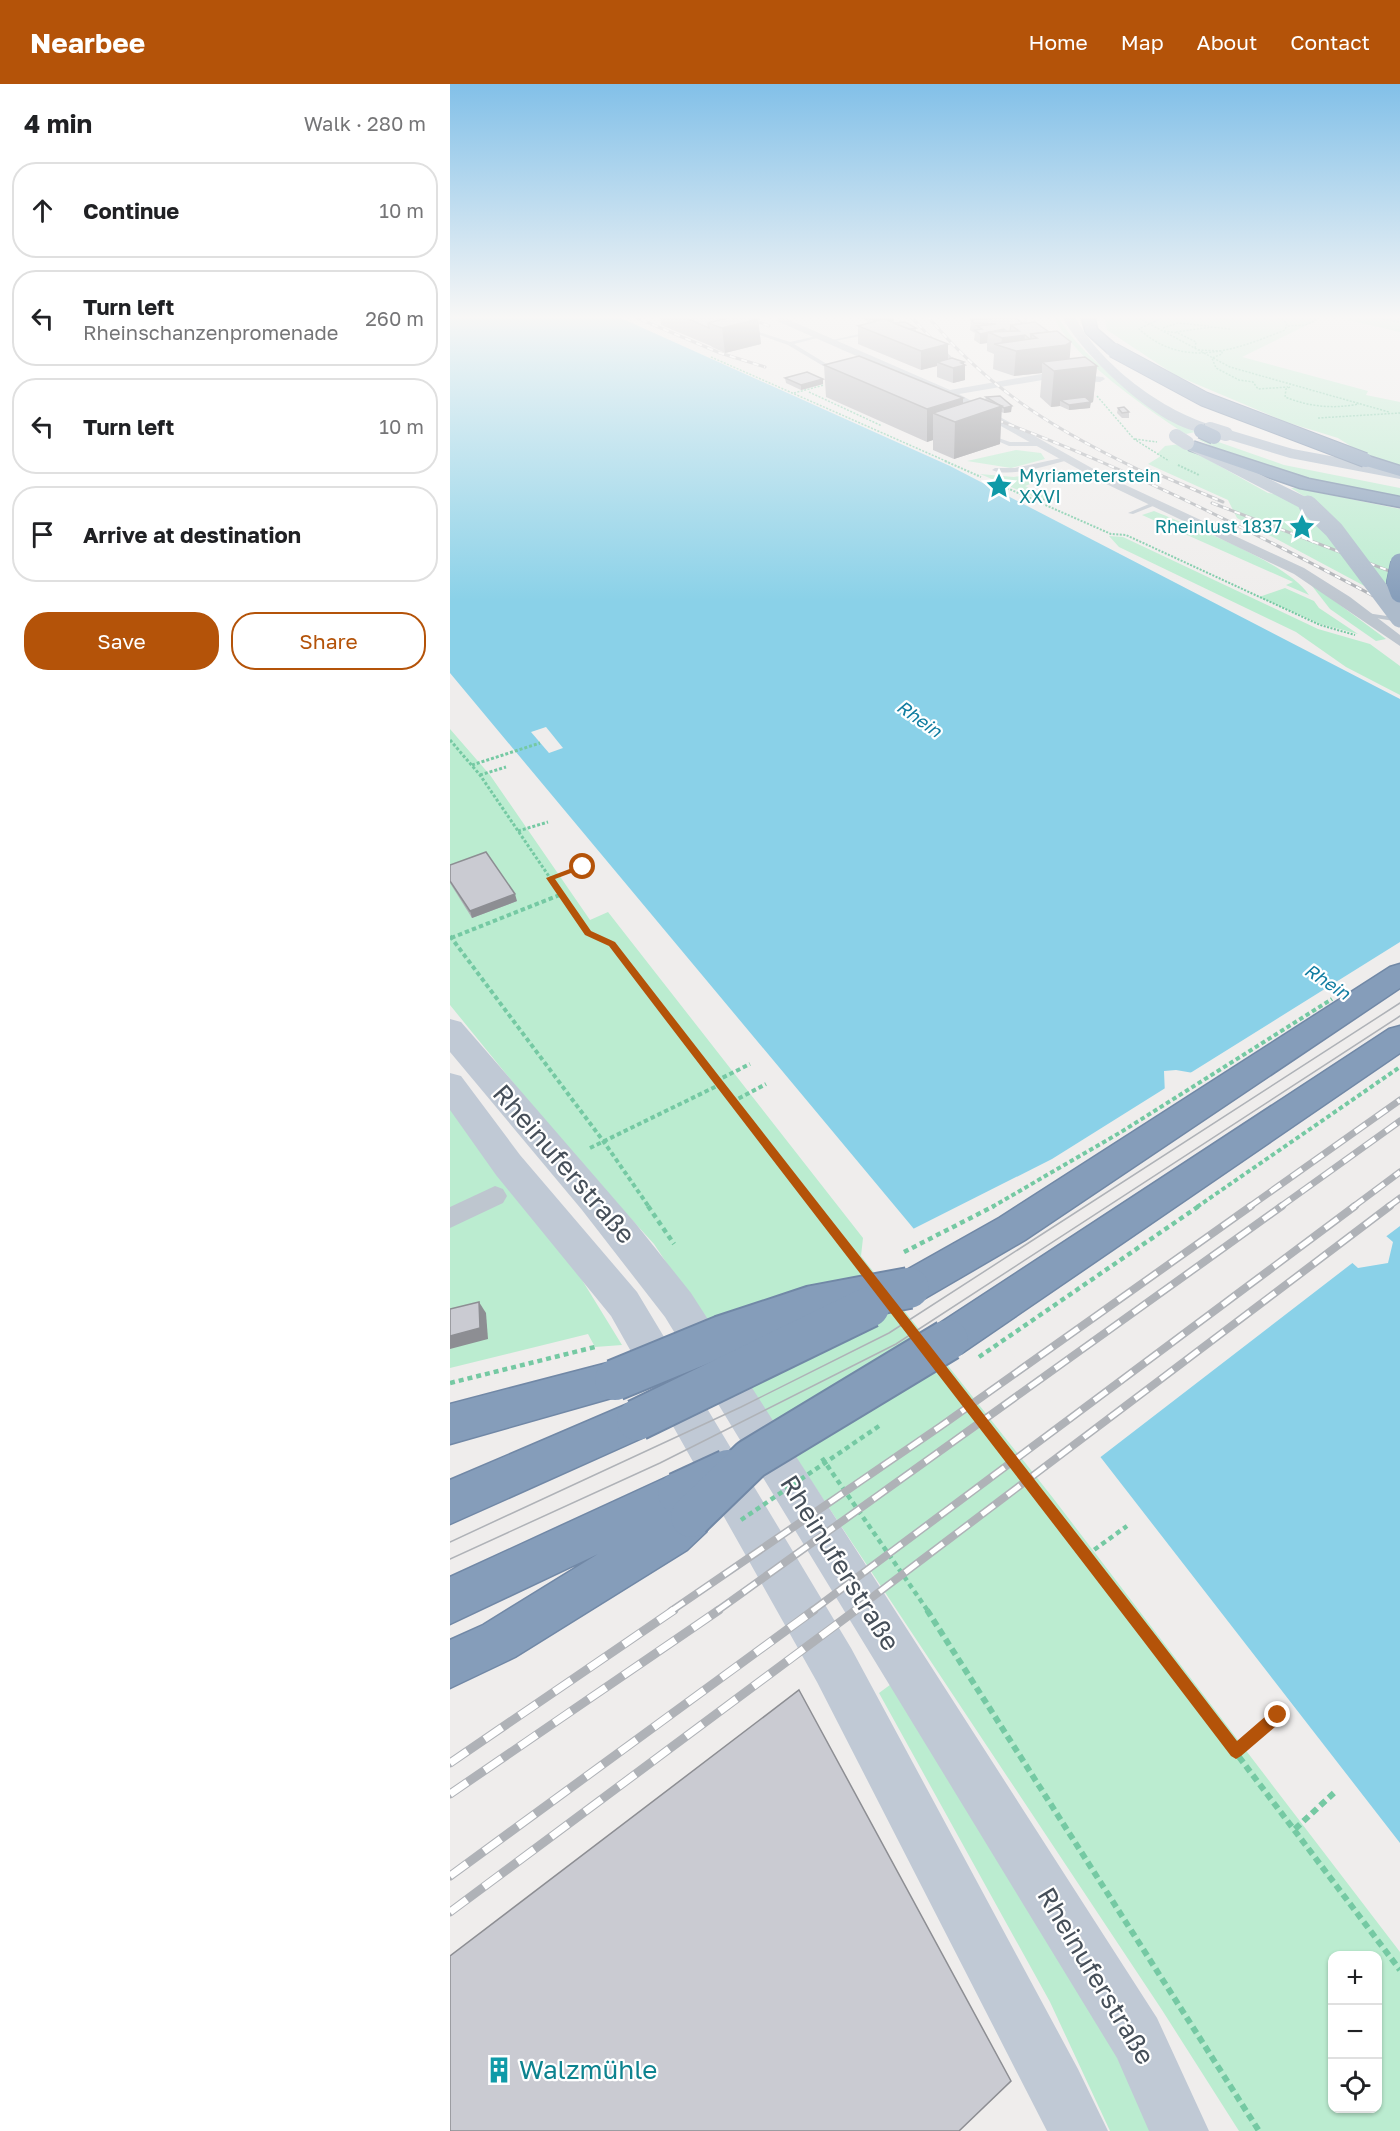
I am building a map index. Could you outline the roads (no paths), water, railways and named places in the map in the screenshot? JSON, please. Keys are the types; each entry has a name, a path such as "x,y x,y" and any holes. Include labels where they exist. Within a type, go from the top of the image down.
{"highway":[{"path":"1231,411 1400,472"},
{"path":"1200,435 1296,464 1400,485"},
{"path":"1200,435 1289,479 1400,502"},
{"path":"1400,563 1396,582 1400,592"},
{"path":"450,1424 605,1364 722,1336 813,1306 1022,1223 1400,974"},
{"path":"450,1601 499,1577 684,1505 751,1460 948,1340 1400,1037"},
{"path":"450,1502 637,1420 904,1271"},
{"path":"450,1664 499,1641 671,1534 684,1505"}],"main road":[{"path":"1156,411 1200,435 1308,505 1338,533 1364,574 1400,619"},
{"path":"1168,411 1200,435 1300,456 1400,472"},
{"name":"Rheinuferstraße","path":"450,1030 514,1108 629,1238 678,1305 1137,2038 1179,2131"},
{"name":"Rheinuferstraße","path":"450,1085 508,1165 624,1304 834,1665 1053,2079 1078,2131"}],"street":[{"path":"981,411 1066,459 1299,571 1364,614 1400,642"},
{"path":"450,1218 495,1196"}],"lane":[{"path":"982,433 1009,444 1041,444"},
{"path":"995,470 1016,470 1066,459"},
{"path":"1131,513 1156,503"},
{"path":"1364,614 1400,619"}],"water":[{"name":"Rhein","path":"450,411 827,411 950,466 1400,699 1400,1843 1102,1459 909,1223 450,673","holes":["1176,1070 1199,1074 1393,1242 1388,1263 1358,1268 1165,1095 1164,1071"]}],"tram line":[{"path":"450,1542 741,1407 889,1333 1400,1003"},
{"path":"450,1559 660,1463 896,1344 1400,1016"}],"railway":[{"path":"1032,411 1088,444 1152,476"},
{"path":"986,416 1040,436 1145,481 1248,531 1400,610"},
{"path":"1146,469 1223,502"},
{"path":"1212,503 1400,575"},
{"path":"1249,1207 1400,1100"},
{"path":"1280,1207 1400,1121"},
{"path":"1353,1207 1400,1172"},
{"path":"1388,1207 1400,1198"},
{"path":"671,1611 941,1426 1251,1206"},
{"path":"717,1611 1282,1206"},
{"path":"812,1611 1355,1206"},
{"path":"854,1611 1390,1206"},
{"path":"450,1763 674,1610"},
{"path":"450,1794 719,1610"},
{"path":"450,1876 814,1610"},
{"path":"450,1912 856,1610"}],"place":[{"name":"Myriameterstein XXVI","path":"999,486"},
{"name":"Rheinlust 1837","path":"1302,527"},
{"name":"Walzmühle","path":"499,2070"}]}
